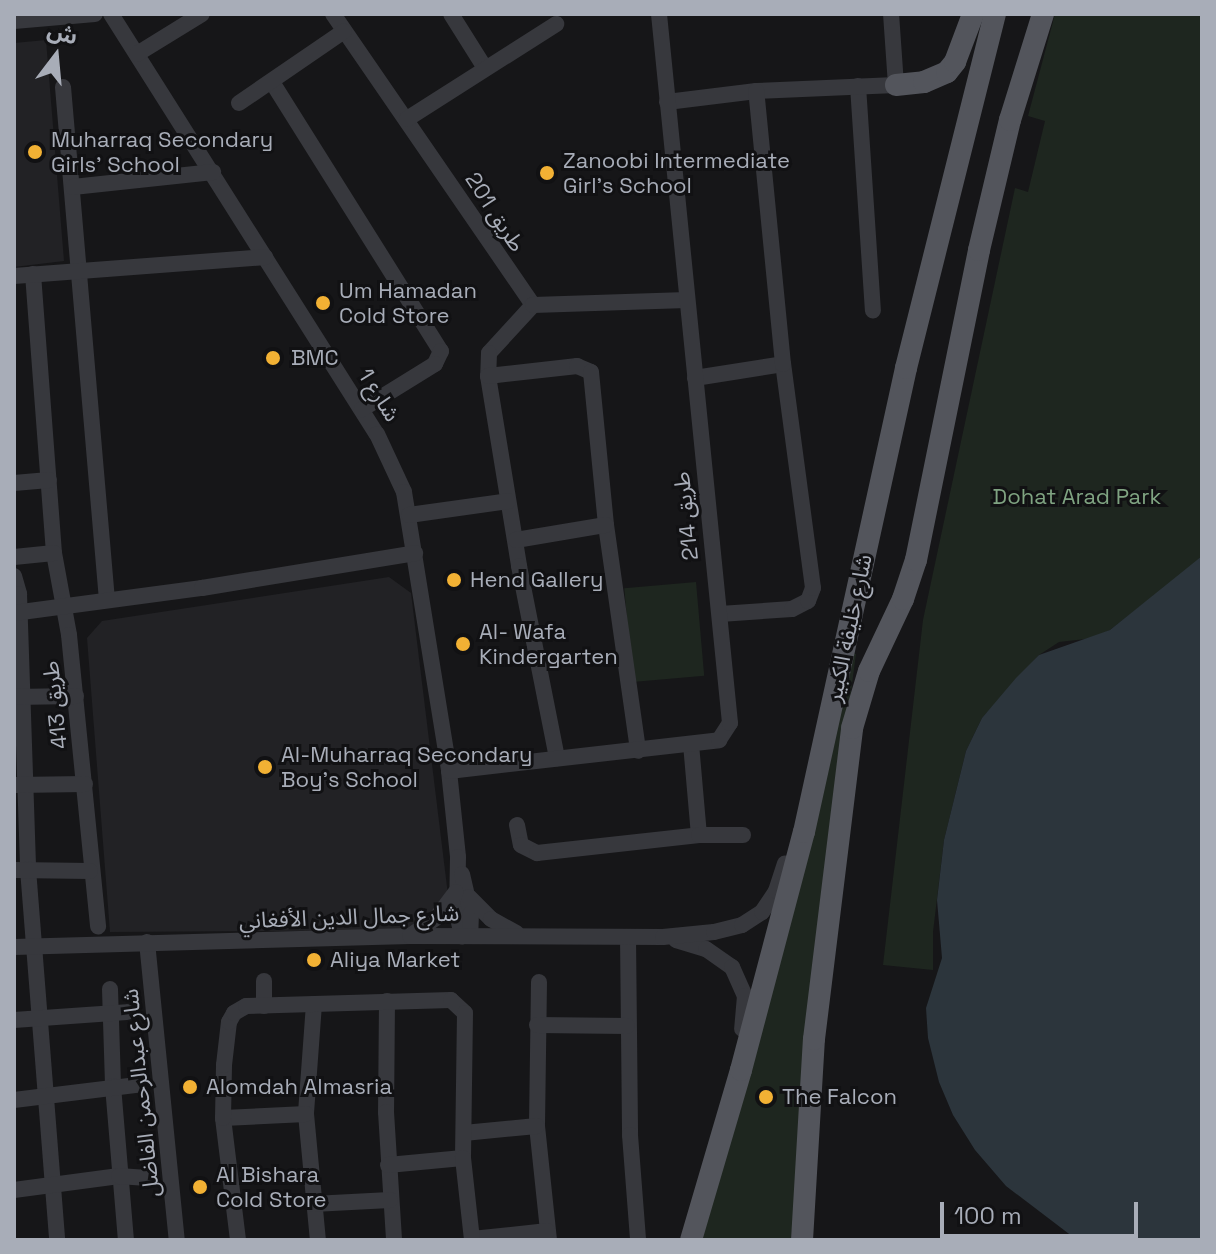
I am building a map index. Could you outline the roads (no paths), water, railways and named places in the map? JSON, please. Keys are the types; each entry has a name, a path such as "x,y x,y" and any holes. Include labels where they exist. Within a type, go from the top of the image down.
{"main road":[{"path":"896,85 924,82 947,72 960,51 973,14"},
{"name":"شارع خليفة الكبير","path":"691,1240 741,1070 804,832 906,368 995,14"},
{"name":"شارع خليفة الكبير","path":"802,1240 814,1039 852,728 869,671 903,599 916,560 979,250 1010,120 1043,14"}],"street":[{"path":"14,21 95,14"},
{"name":"شارع 1","path":"111,14 391,459 409,515 415,553 449,771 466,936"},
{"path":"137,54 202,14"},
{"name":"طريق 201","path":"333,14 533,305"},
{"name":"طريق 214","path":"449,771 719,740 730,723 659,14"},
{"path":"667,102 756,91 896,85 891,14"},
{"path":"456,16 485,68"},
{"path":"407,119 556,24"},
{"path":"239,103 344,31"},
{"path":"272,82 441,351 435,364 362,409"},
{"path":"858,86 873,310"},
{"path":"63,87 81,268 107,600"},
{"path":"720,614 792,609 808,601 812,595 783,364 756,91"},
{"path":"73,187 213,172"},
{"path":"14,276 81,268 265,257"},
{"name":"طريق 413","path":"33,274 54,553 69,635 85,784 90,871 98,927"},
{"path":"557,758 508,501 488,376 489,353 533,305 687,300"},
{"path":"695,378 783,364"},
{"path":"488,376 577,366 591,372 606,525 638,751"},
{"path":"14,483 49,480"},
{"path":"409,515 508,501"},
{"path":"516,540 606,525"},
{"path":"14,557 54,553"},
{"path":"16,612 415,553"},
{"path":"14,576 19,594 16,612 21,870 36,944 57,1240"},
{"path":"18,697 76,696"},
{"path":"691,744 699,835"},
{"path":"19,784 85,784"},
{"path":"517,825 521,845 537,853 699,835 743,835"},
{"name":"شارع جمال الدين الأفغاني","path":"14,947 410,936 663,937 714,932 755,918 772,898 789,849 804,832"},
{"path":"21,870 90,871"},
{"path":"410,936 437,917 462,893 491,919 522,935"},
{"path":"628,937 627,1026 638,1240"},
{"name":"شارع جمال الدين الأفغاني","path":"663,937 706,949 724,960 738,976 746,1006 738,1046 741,1070"},
{"name":"شارع جمال الدين الأفغاني","path":"14,940 36,944"},
{"name":"شارع عبدالرحمن الفاضل","path":"147,942 177,1240"},
{"path":"264,981 264,1006"},
{"path":"238,1240 223,1118 224,1065 229,1022 234,1013 246,1006 451,1000 460,1005 465,1013 463,1158 472,1240 549,1236 537,1126 539,982"},
{"path":"110,989 119,1013 113,1086 126,1240"},
{"path":"387,1001 388,1165 394,1240"},
{"path":"314,1004 306,1114 318,1240"},
{"path":"14,1020 119,1013"},
{"path":"537,1025 627,1026"},
{"path":"14,1100 137,1085"},
{"path":"223,1118 306,1114"},
{"path":"464,1133 537,1126"},
{"path":"388,1165 463,1158"},
{"path":"14,1190 119,1176 147,1178"},
{"path":"313,1204 390,1200"}],"place":[{"name":"Muharraq Secondary Girls' School","path":"35,152"},
{"name":"Zanoobi Intermediate Girl's School","path":"547,173"},
{"name":"Um Hamadan Cold Store","path":"323,303"},
{"name":"BMC","path":"273,358"},
{"name":"Hend Gallery","path":"454,580"},
{"name":"Al- Wafa Kindergarten","path":"463,644"},
{"name":"Al-Muharraq Secondary Boy's School","path":"265,767"},
{"name":"Aliya Market","path":"314,960"},
{"name":"Alomdah Almasria","path":"190,1087"},
{"name":"The Falcon","path":"766,1097"},
{"name":"Al Bishara Cold Store","path":"200,1187"}],"park label":[{"name":"Dohat Arad Park","path":"1077,497"}]}
